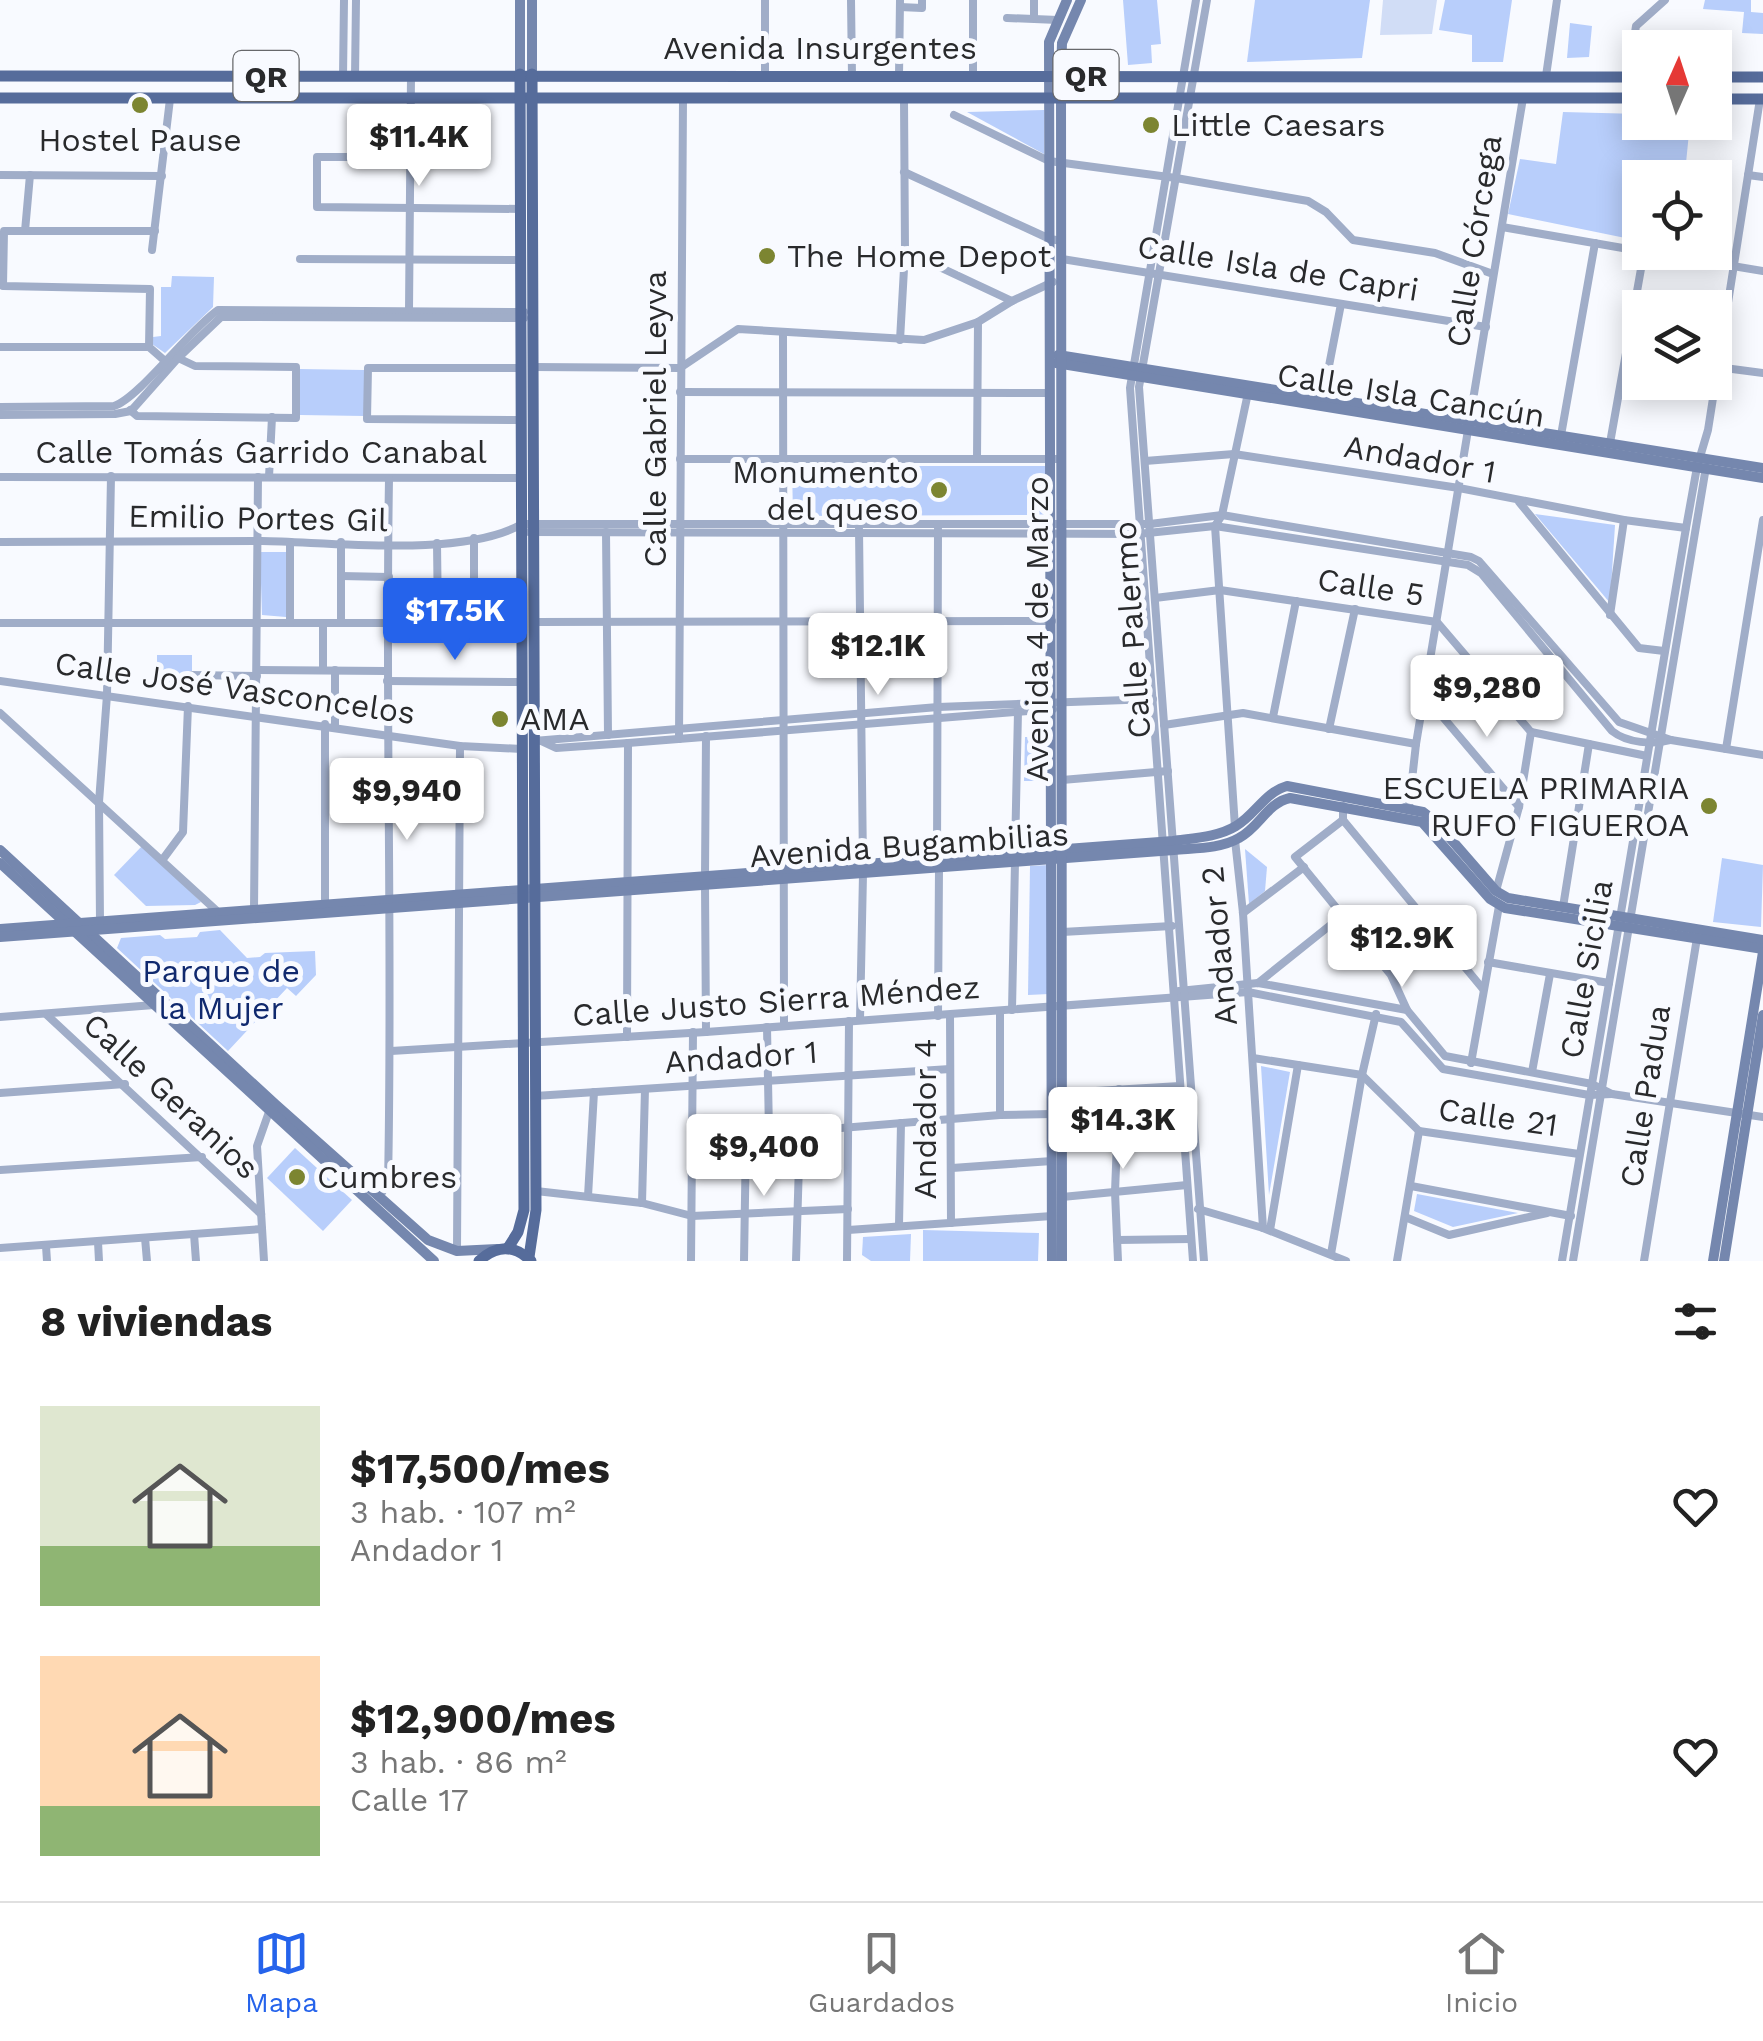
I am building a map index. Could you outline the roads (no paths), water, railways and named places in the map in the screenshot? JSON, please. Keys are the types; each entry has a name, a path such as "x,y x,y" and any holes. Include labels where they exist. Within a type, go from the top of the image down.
{"main road":[{"path":"520,0 526,74"},
{"path":"525,315 526,74 532,0"},
{"name":"Avenida 4 de Marzo","path":"1052,1261 1062,1197 1062,1093 1056,854 1056,97 1049,42 1067,0"},
{"name":"Avenida 4 de Marzo","path":"1055,75 1062,43 1081,0"},
{"name":"Avenida Insurgentes","path":"0,76 1622,77"},
{"path":"76,98 77,76"},
{"path":"919,76 919,99"},
{"path":"1732,77 1763,77"},
{"name":"Avenida Insurgentes","path":"0,98 1622,98"},
{"path":"525,528 527,368 521,210 526,99"},
{"path":"1732,99 1761,99"},
{"name":"Avenida 4 de Marzo","path":"1056,240 1062,259 1056,282"},
{"name":"Avenida 4 de Marzo","path":"1056,359 1050,393 1056,459"},
{"name":"Calle Isla Cancún","path":"1056,359 1560,440 1763,468"},
{"path":"527,368 521,420 522,478 538,741 529,894"},
{"name":"Calle Isla Cancún","path":"1135,371 1248,394 1322,402"},
{"name":"Calle Isla Cancún","path":"1560,440 1610,444 1702,460 1763,478"},
{"path":"272,1108 428,1240 457,1251 503,1248 530,1259 529,894 522,748 522,682 528,622"},
{"name":"Avenida 4 de Marzo","path":"1056,705 1062,780 1056,854 1062,932 1052,1161 1062,1261"},
{"name":"Avenida Bugambilias","path":"1168,846 1224,832 1271,794 1288,786 1391,809 1414,819 1428,827 1499,906"},
{"name":"Avenida Bugambilias","path":"0,929 77,927 1235,840 1284,799 1343,806 1409,807 1423,812 1496,891"},
{"path":"0,850 77,927"},
{"path":"0,863 163,1004 434,1261"},
{"path":"1496,891 1515,900 1763,951 1724,1261"},
{"name":"Avenida Bugambilias","path":"0,937 100,922 220,916 326,904 389,904"},
{"path":"1499,906 1763,940"},
{"path":"1714,1261 1763,1015"},
{"path":"479,1261 503,1248 518,1232 536,1191 535,1096 529,1043"}],"street":[{"path":"344,0 349,77"},
{"path":"349,77 356,0"},
{"path":"765,0 765,76"},
{"path":"852,0 852,76"},
{"path":"973,0 973,76"},
{"path":"1034,0 1034,18"},
{"name":"Calle Palermo","path":"1189,76 1196,0"},
{"name":"Calle Palermo","path":"1153,273 1164,178 1207,0"},
{"path":"1546,76 1557,0"},
{"path":"1636,30 1665,0"},
{"path":"899,76 900,4 922,4"},
{"path":"1007,18 1058,20"},
{"path":"409,314 411,76"},
{"name":"Calle Córcega","path":"1409,807 1416,744 1523,98"},
{"path":"152,250 170,99"},
{"name":"Calle Gabriel Leyva","path":"679,734 682,99"},
{"path":"900,340 905,250 904,99"},
{"name":"Calle Palermo","path":"1184,99 1176,178 1135,371 1137,523 1156,772 1179,926 1204,1261"},
{"name":"Calle Sicilia","path":"1730,290 1761,99"},
{"path":"954,116 1056,162 1308,201 1326,212 1354,240 1435,253 1493,274"},
{"path":"438,157 317,157 317,207 521,210"},
{"path":"904,172 1056,240"},
{"path":"0,175 162,176"},
{"path":"1748,175 1763,177"},
{"path":"25,231 30,176"},
{"path":"1502,227 1622,248"},
{"path":"149,348 150,288 2,286 4,231 155,231"},
{"path":"1560,440 1594,243"},
{"path":"905,250 1012,301"},
{"path":"300,259 521,260"},
{"name":"Calle Isla de Capri","path":"1062,259 1486,327"},
{"path":"1734,266 1763,271"},
{"path":"1610,444 1641,270"},
{"path":"521,420 366,418 368,368 680,368 738,329 924,340 978,322 1012,301 1056,282"},
{"path":"1322,402 1341,304"},
{"path":"127,407 218,310 525,315"},
{"path":"978,322 978,459"},
{"path":"783,333 784,1026"},
{"path":"0,347 149,348 170,360 195,366 296,367 296,418 137,416 127,407 114,406 0,411"},
{"path":"1732,369 1763,374"},
{"name":"Calle Palermo","path":"1135,371 1168,771 1170,996 1193,1261"},
{"path":"680,392 1050,393"},
{"path":"1215,526 1222,516 1248,394"},
{"name":"Calle Sicilia","path":"1562,1261 1609,983 1626,922 1661,739 1712,400"},
{"path":"269,477 272,417"},
{"name":"Andador 1","path":"1145,461 1234,454 1686,528"},
{"path":"680,459 1056,459"},
{"name":"Calle Sicilia","path":"1573,1261 1607,1093 1647,756 1686,528 1702,460"},
{"path":"100,922 99,802 107,695 111,476"},
{"name":"Calle Tomás Garrido Canabal","path":"0,477 522,478"},
{"path":"254,910 258,477"},
{"path":"380,1196 388,1182 391,1051 389,478"},
{"path":"1519,502 1639,648 1664,651"},
{"path":"1056,527 1138,534 1150,528 1222,516 1448,557"},
{"path":"1610,616 1624,520"},
{"path":"1726,749 1763,520"},
{"path":"525,528 1056,527 1137,523 1150,528 1215,526 1479,561 1620,722 1650,738 1763,755"},
{"name":"Andador 2","path":"1215,526 1234,827"},
{"path":"859,527 863,869 860,1020"},
{"path":"938,527 938,1016"},
{"path":"525,528 606,532 680,528"},
{"name":"Emilio Portes Gil","path":"0,542 388,545 437,543 525,528"},
{"path":"606,532 608,735"},
{"path":"474,538 474,624"},
{"path":"290,542 290,623"},
{"path":"341,542 342,623"},
{"path":"437,543 438,624"},
{"path":"341,576 438,586 474,585"},
{"name":"Calle 5","path":"1155,598 1220,590 1437,622 1531,732"},
{"path":"1273,718 1296,600"},
{"path":"1329,729 1355,610"},
{"path":"0,623 1056,621"},
{"path":"322,670 324,623"},
{"path":"326,904 330,725 336,670"},
{"path":"190,675 387,670"},
{"name":"Calle José Vasconcelos","path":"0,681 460,746 522,748"},
{"path":"387,681 522,682"},
{"path":"1425,696 1519,807"},
{"path":"538,741 556,748 782,724 1162,698"},
{"path":"938,712 1018,712 1056,705"},
{"path":"162,858 183,832 188,706"},
{"path":"0,712 162,858 220,916"},
{"path":"1012,1010 1018,712"},
{"path":"1164,725 1228,714 1273,718 1416,744"},
{"path":"538,741 608,735 706,736 782,724"},
{"path":"1496,891 1519,807 1531,732 1647,756"},
{"path":"706,736 706,1032"},
{"path":"627,1036 628,743"},
{"path":"1563,908 1588,744"},
{"path":"457,1251 460,746"},
{"path":"1062,780 1168,771"},
{"path":"1343,806 1343,820 1483,988"},
{"path":"1343,820 1296,857 1390,974 1407,1010 1445,1056 1592,1084 1607,1093"},
{"name":"Andador 2","path":"1235,840 1267,1229"},
{"path":"1243,913 1304,866"},
{"path":"1472,1063 1499,906"},
{"path":"1247,987 1258,983 1343,915"},
{"path":"1062,932 1179,926"},
{"name":"Calle Padua","path":"1644,1261 1697,938"},
{"path":"1488,962 1609,983"},
{"path":"1532,1072 1550,974"},
{"path":"1258,983 1407,1010"},
{"path":"1247,987 1402,1022 1443,1069 1588,1094 1607,1093 1763,1117"},
{"name":"Calle Justo Sierra Méndez","path":"391,1051 938,1016 1247,987"},
{"path":"0,1018 163,1004"},
{"path":"1331,1254 1362,1075 1379,1004"},
{"path":"1000,1010 1000,1115"},
{"name":"Calle Geranios","path":"47,1015 260,1214"},
{"name":"Andador 4","path":"950,1015 951,1223"},
{"path":"847,1261 849,1021"},
{"path":"767,1027 769,1134"},
{"path":"691,1261 693,1032"},
{"path":"1253,1058 1362,1075"},
{"path":"1267,1229 1298,1065"},
{"name":"Andador 1","path":"535,1096 950,1069"},
{"name":"Calle 21","path":"1362,1075 1419,1131 1579,1154"},
{"path":"0,1093 124,1084"},
{"path":"1062,1093 1180,1086"},
{"path":"642,1203 645,1088"},
{"path":"1118,1261 1115,1192 1119,1090"},
{"path":"588,1196 594,1092"},
{"path":"264,1261 256,1146 272,1108"},
{"path":"694,1140 1052,1114"},
{"path":"899,1226 901,1124"},
{"path":"796,1261 800,1131"},
{"path":"1397,1261 1419,1131"},
{"path":"744,1261 746,1136"},
{"path":"1119,1142 1184,1138"},
{"path":"0,1170 202,1157"},
{"path":"952,1168 1052,1161"},
{"path":"1062,1197 1187,1185"},
{"path":"1411,1186 1571,1216"},
{"path":"536,1191 642,1203 692,1216 848,1208"},
{"path":"1189,1208 1267,1229 1346,1261"},
{"path":"1406,1217 1449,1235 1552,1212"},
{"path":"848,1230 1057,1216"},
{"path":"0,1248 262,1229"},
{"path":"194,1234 196,1261"},
{"path":"144,1238 147,1261"},
{"path":"1118,1240 1191,1239"},
{"path":"98,1242 99,1261"},
{"path":"46,1246 47,1261"}],"place":[{"name":"Hostel Pause","path":"140,105"},
{"name":"Little Caesars","path":"1151,125"},
{"name":"The Home Depot","path":"767,256"},
{"name":"Monumento del queso","path":"939,490"},
{"name":"AMA","path":"500,719"},
{"name":"ESCUELA PRIMARIA RUFO FIGUEROA","path":"1709,806"},
{"name":"Cumbres","path":"297,1177"}],"park label":[{"name":"Parque de la Mujer","path":"221,990"}]}
